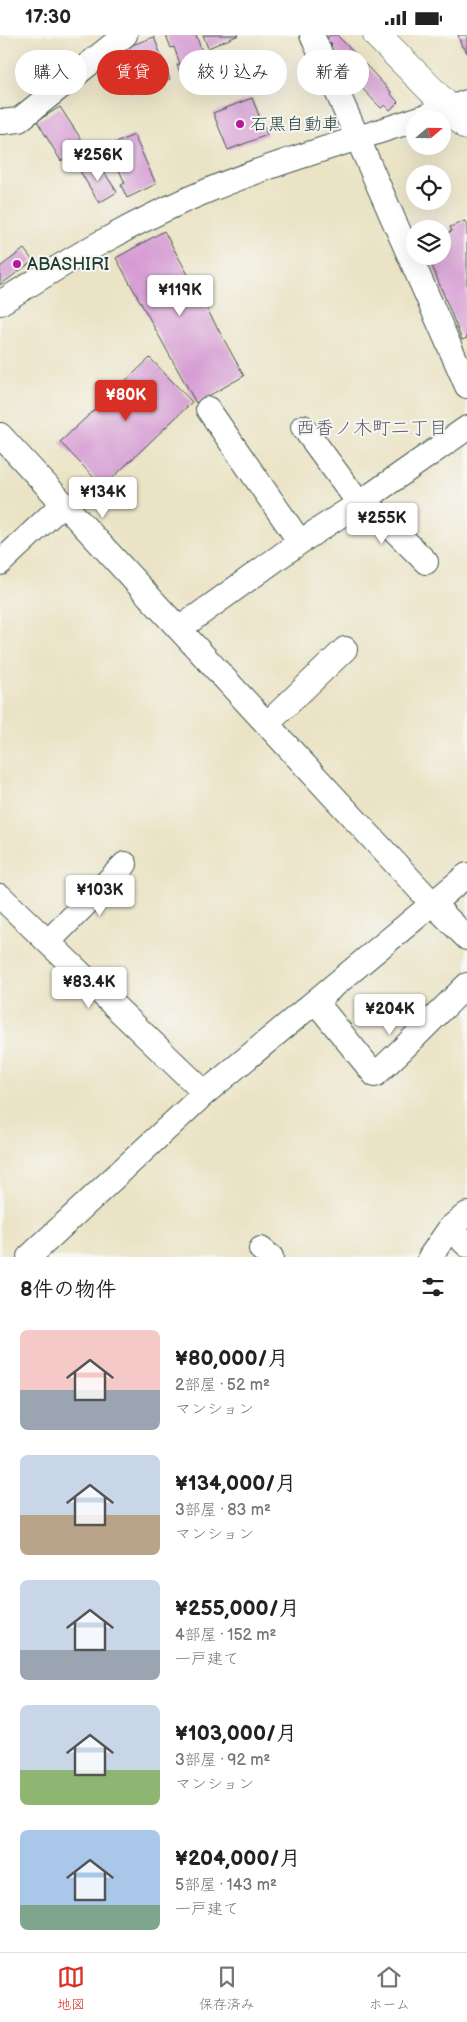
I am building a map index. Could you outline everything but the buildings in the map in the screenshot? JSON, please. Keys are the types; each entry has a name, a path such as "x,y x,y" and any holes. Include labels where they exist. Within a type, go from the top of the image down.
{"main road":[{"path":"377,35 461,112"}],"street":[{"path":"0,121 19,120 125,35"},
{"path":"312,35 467,387"},
{"path":"0,303 58,266 136,223 209,190 271,167 357,140 412,119 461,112"},
{"path":"208,409 300,542"},
{"path":"303,427 362,502 426,562"},
{"path":"179,629 300,542 362,502 467,428"},
{"path":"0,435 432,903 467,938"},
{"path":"0,563 63,504"},
{"path":"267,724 345,649"},
{"path":"48,942 125,864"},
{"path":"29,1257 205,1093 467,875"},
{"path":"0,897 205,1093"},
{"path":"316,1002 375,1075 410,1044 467,985"},
{"path":"430,1257 461,1229"}],"place":[{"name":"石黒自動車","path":"240,124"},
{"name":"ABASHIRI","path":"17,264"}],"district":[{"name":"西香ノ木町二丁目","path":"372,428"}]}
